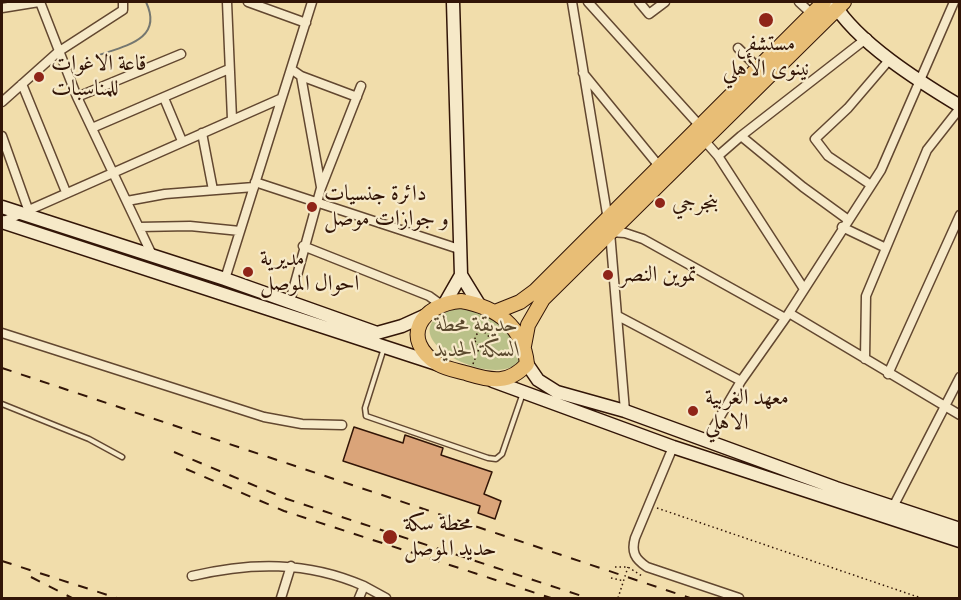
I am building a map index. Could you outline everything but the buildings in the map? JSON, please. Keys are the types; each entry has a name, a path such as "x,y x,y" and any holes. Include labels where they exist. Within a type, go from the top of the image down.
{"main road":[{"path":"453,2 461,275 480,306"},
{"path":"495,312 512,307 528,297 824,2"},
{"path":"960,107 890,59 867,38 838,4 537,307 528,325 524,346 527,364 538,380 557,392 624,411 836,488 960,529"},
{"path":"2,207 24,211 153,257 290,301 377,333 402,326 443,304 461,301 480,306 507,320 524,346"},
{"path":"2,222 493,381 673,447 960,542"},
{"path":"443,304 461,275"},
{"path":"424,316 418,331 419,340 429,356 439,365"},
{"path":"493,381 511,377 527,364"}],"street":[{"path":"2,8 39,2 76,97 153,257"},
{"path":"2,102 58,52 123,10 123,2"},
{"path":"227,2 231,119"},
{"path":"248,2 306,23"},
{"path":"225,279 312,2"},
{"path":"572,2 610,232 624,411"},
{"path":"588,2 700,126"},
{"path":"639,2 649,14 665,2"},
{"path":"799,2 812,14"},
{"path":"706,439 741,381 787,316 871,185 885,160 954,2"},
{"path":"718,156 867,38"},
{"path":"738,48 758,68"},
{"path":"76,97 182,54"},
{"path":"871,185 828,156 815,139 848,108 890,59"},
{"path":"92,128 229,69"},
{"path":"291,69 301,76 357,97"},
{"path":"583,72 659,166"},
{"path":"301,76 321,188"},
{"path":"22,84 66,192"},
{"path":"290,301 303,246 321,188 361,86"},
{"path":"164,98 182,141"},
{"path":"2,222 280,99"},
{"path":"865,360 866,296 927,150 960,107"},
{"path":"202,133 213,190"},
{"path":"2,136 24,211"},
{"path":"741,136 845,223 886,248"},
{"path":"704,140 718,156 804,289"},
{"path":"127,201 254,184 459,249"},
{"path":"888,374 960,215"},
{"path":"139,227 190,226 240,231"},
{"path":"610,232 626,233 643,239 787,316 960,415"},
{"path":"303,246 429,296 443,304"},
{"path":"618,316 741,381"},
{"path":"2,333 264,417 302,424 342,425"},
{"path":"893,507 943,406 960,377"},
{"path":"673,447 651,506 632,547 638,561 647,567 739,598"},
{"path":"192,576 255,565 291,566 322,571 363,586 386,598"},
{"path":"281,598 291,566"},
{"path":"359,598 363,586"}],"lane":[{"path":"384,347 365,408 366,417 467,451 492,459 502,454 523,393"},
{"path":"2,404 88,439 122,457"}],"path":[{"path":"470,374 480,345 476,338 483,332 489,340 486,344 480,345"},
{"path":"651,506 921,598"},
{"path":"615,567 628,567 642,576"},
{"path":"618,598 628,567"},
{"path":"610,578 624,581"}],"green space":[{"name":"حديقة محطة السكة الحديد","path":"454,309 480,311 498,320 512,336 521,359 508,368 490,370 470,365 451,356 436,345 430,332 434,320"}],"waterway":[{"path":"96,56 129,45 145,33 150,25 146,2"}],"railway":[{"path":"2,368 690,598"},
{"path":"174,452 287,499 588,598"},
{"path":"186,469 284,511 551,598"},
{"path":"2,561 117,598"},
{"path":"31,577 72,598"}],"place":[{"name":"مستشفى نينوى الأهلي","path":"766,20"},
{"name":"قاعة الاغوات للمناسبات","path":"39,77"},
{"name":"بنجرجي","path":"660,203"},
{"name":"دائرة جنسيات و جوازات موصل","path":"312,207"},
{"name":"مديرية احوال الموصل","path":"248,272"},
{"name":"تموين النصر","path":"608,275"},
{"name":"معهد الغربية الاهلي","path":"693,411"},
{"name":"محطة سكة حديد الموصل","path":"390,537"}]}
